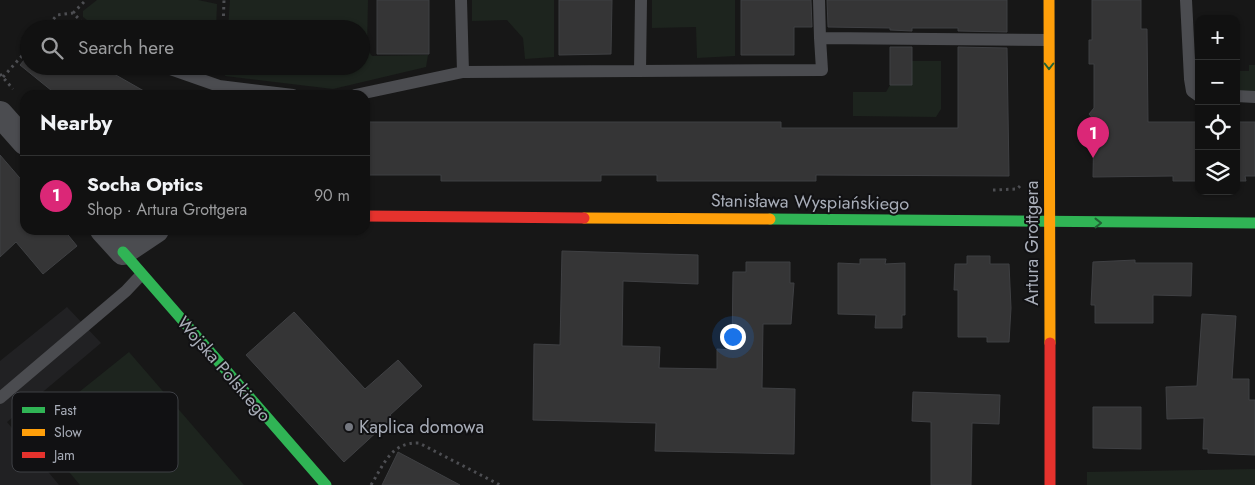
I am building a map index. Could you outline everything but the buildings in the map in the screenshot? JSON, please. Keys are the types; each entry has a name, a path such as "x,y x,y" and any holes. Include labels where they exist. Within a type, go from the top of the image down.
{"street":[{"name":"Artura Grottgera","path":"1049,0 1050,485"},
{"path":"0,114 20,136"},
{"name":"Stanisława Wyspiańskiego","path":"370,216 847,219 1050,223 1255,223"},
{"name":"Wojska Polskiego","path":"108,235 326,485"},
{"path":"123,252 148,235"}],"lane":[{"path":"461,0 463,72"},
{"path":"640,71 641,0"},
{"path":"370,92 463,72 822,70 819,0"},
{"path":"1186,0 1190,80 1192,91 1195,93"},
{"path":"820,38 1048,40"},
{"path":"183,75 217,90"},
{"path":"1240,96 1255,96"},
{"path":"0,398 126,291 141,275"}],"path":[{"path":"53,20 57,15 73,13 86,0"},
{"path":"223,20 224,0"},
{"path":"73,13 80,20"},
{"path":"3,78 20,58"},
{"path":"370,485 391,453 406,443 419,443 500,485"}],"shaded area":[{"path":"97,0 198,0 217,4 216,20 87,20 83,17 83,11"},
{"path":"230,0 368,0 368,20 229,20"},
{"path":"472,0 554,0 554,57 525,59 523,38 507,20 472,21"},
{"path":"652,0 735,0 735,56 697,58 696,27 652,28"},
{"path":"370,53 372,56 428,55 426,67 333,89 225,76 370,75"},
{"path":"912,61 941,61 941,109 936,117 853,116 853,92 886,92 890,85 912,85"},
{"path":"1249,65 1255,65 1255,91 1240,91 1240,71 1249,71"},
{"path":"67,307 101,343 43,392 12,392 12,418 7,422 12,428 12,472 48,472 59,485 0,485 0,361"},
{"path":"129,352 164,392 79,392"},
{"path":"178,409 244,485 80,485 69,472 178,472"},
{"path":"1255,469 1255,485 1087,485 1087,472"}],"traffic: fast":[{"path":"770,219 1255,223"},
{"path":"123,252 326,485"}],"traffic: slow":[{"path":"1049,0 1050,343"},
{"path":"584,218 770,219"}],"traffic: jam":[{"path":"370,216 584,218"},
{"path":"1050,343 1050,485"}],"place":[{"name":"Socha Optics","path":"1093,158"},
{"name":"Kaplica domowa","path":"349,427"}]}
